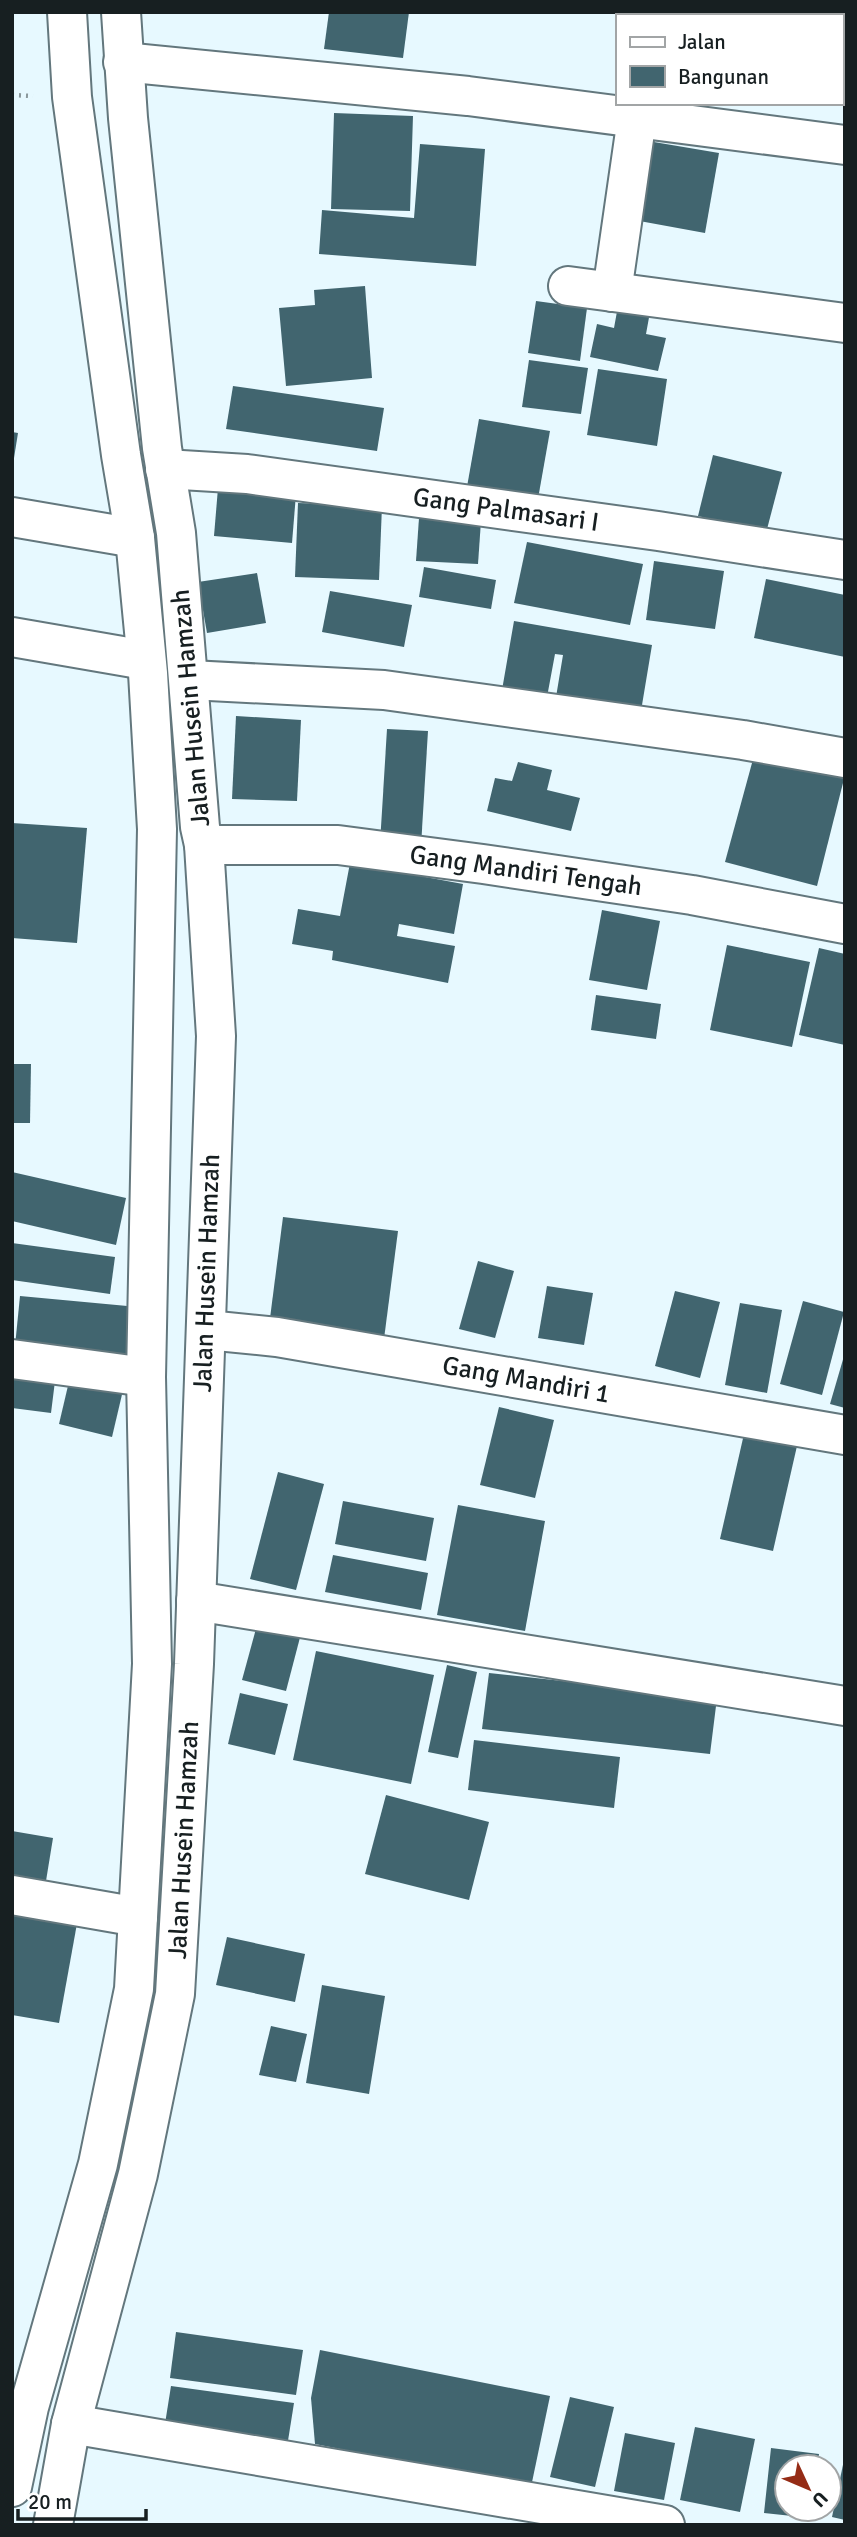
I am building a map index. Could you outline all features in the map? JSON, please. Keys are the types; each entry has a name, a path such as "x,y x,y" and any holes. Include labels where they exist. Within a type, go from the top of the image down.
{"street":[{"name":"Jalan Husein Hamzah","path":"12,2487 21,2406 99,2164 134,1989 152,1664 146,1377 157,829 148,673 135,538 121,455 76,122 67,12"},
{"name":"Jalan Husein Hamzah","path":"53,2525 71,2424 138,2174 175,1994 196,1601 201,1396 207,1330 216,1035 190,680 176,533 165,469 128,118 121,12"},
{"path":"123,62 468,96 845,145"},
{"path":"76,122 128,118"},
{"path":"612,292 637,118"},
{"path":"568,285 845,323"},
{"name":"Gang Palmasari I","path":"165,469 247,474 845,560"},
{"path":"12,517 135,538"},
{"path":"12,636 145,660"},
{"path":"190,680 384,690 743,740 845,758"},
{"name":"Gang Mandiri Tengah","path":"204,845 338,845 692,895 845,924"},
{"name":"Gang Mandiri 1","path":"207,1330 277,1337 845,1435"},
{"path":"12,1359 146,1377"},
{"path":"150,1519 199,1518"},
{"path":"196,1601 845,1706"},
{"path":"12,1895 138,1917"},
{"path":"71,2424 665,2525"}],"building":[{"path":"329,12 409,12 403,58 324,49"},
{"path":"668,12 718,12 718,14"},
{"path":"843,30 845,30 843,73"},
{"path":"670,105 706,105 705,111"},
{"path":"334,113 413,116 410,211 331,209"},
{"path":"648,141 719,153 705,233 634,220"},
{"path":"420,144 485,149 476,266 319,254 322,210 414,218"},
{"path":"365,286 372,378 286,386 279,308 315,305 314,290"},
{"path":"536,301 587,308 580,361 528,353"},
{"path":"618,306 650,312 646,334 666,338 658,371 590,357 597,324 614,328"},
{"path":"529,360 588,368 581,414 522,407"},
{"path":"598,369 667,379 657,446 587,435"},
{"path":"233,386 384,408 377,451 226,429"},
{"path":"479,419 550,431 536,510 465,498"},
{"path":"12,432 18,433 14,458 12,458"},
{"path":"713,455 782,472 766,533 698,516"},
{"path":"218,488 296,494 292,543 214,536"},
{"path":"298,503 382,506 379,580 295,577"},
{"path":"419,518 481,521 478,564 416,561"},
{"path":"527,542 643,564 630,625 514,603"},
{"path":"654,561 724,571 715,629 646,620"},
{"path":"424,567 496,580 491,609 419,597"},
{"path":"257,573 266,623 207,633 198,582"},
{"path":"766,579 845,595 845,657 754,638"},
{"path":"330,591 412,605 404,647 322,632"},
{"path":"514,621 652,645 640,717 555,703 563,655 555,654 547,697 502,690"},
{"path":"236,716 301,720 297,801 232,799"},
{"path":"387,729 428,731 421,846 380,844"},
{"path":"755,752 845,775 817,886 725,862"},
{"path":"518,762 552,770 547,790 580,798 571,831 487,811 495,778 512,781"},
{"path":"12,823 87,828 77,943 12,938"},
{"path":"350,863 463,884 454,934 399,924 397,936 455,946 448,983 332,960 333,951 292,944 298,909 340,916"},
{"path":"602,910 660,921 647,990 589,980"},
{"path":"727,945 810,962 792,1047 710,1030"},
{"path":"819,948 845,954 845,1045 799,1035"},
{"path":"596,995 661,1004 656,1039 591,1030"},
{"path":"12,1064 31,1064 30,1123 12,1123"},
{"path":"12,1172 126,1198 116,1245 12,1221"},
{"path":"283,1217 398,1231 384,1339 269,1326"},
{"path":"12,1243 115,1257 110,1294 12,1280"},
{"path":"478,1261 514,1271 495,1338 459,1329"},
{"path":"547,1286 593,1293 584,1345 538,1338"},
{"path":"675,1291 720,1302 700,1378 655,1366"},
{"path":"20,1296 138,1307 133,1357 15,1346"},
{"path":"803,1301 844,1312 822,1395 780,1384"},
{"path":"740,1303 782,1310 767,1393 725,1385"},
{"path":"845,1356 845,1408 830,1404"},
{"path":"12,1367 56,1373 51,1413 12,1408"},
{"path":"71,1373 124,1386 112,1437 59,1424"},
{"path":"499,1407 554,1420 535,1498 480,1485"},
{"path":"744,1434 797,1446 773,1551 720,1539"},
{"path":"278,1472 324,1484 296,1590 250,1579"},
{"path":"343,1501 434,1518 426,1561 335,1544"},
{"path":"458,1505 545,1521 525,1631 437,1615"},
{"path":"333,1555 428,1573 421,1610 325,1592"},
{"path":"260,1614 303,1626 286,1691 242,1680"},
{"path":"316,1651 434,1675 411,1784 293,1760"},
{"path":"447,1665 477,1672 458,1758 428,1752"},
{"path":"489,1673 717,1698 710,1754 482,1729"},
{"path":"240,1693 288,1704 275,1755 228,1744"},
{"path":"474,1740 620,1757 614,1808 468,1790"},
{"path":"386,1795 489,1822 469,1900 365,1874"},
{"path":"12,1831 53,1838 45,1887 12,1882"},
{"path":"12,1906 78,1918 59,2023 12,2015"},
{"path":"227,1937 305,1954 295,2002 216,1985"},
{"path":"322,1985 385,1996 369,2094 306,2083"},
{"path":"271,2026 307,2034 296,2082 259,2075"},
{"path":"176,2332 303,2350 296,2395 170,2378"},
{"path":"320,2350 550,2396 531,2487 315,2444 311,2398"},
{"path":"171,2386 294,2403 287,2447 164,2430"},
{"path":"570,2397 614,2407 595,2487 550,2477"},
{"path":"695,2427 755,2439 740,2512 680,2500"},
{"path":"625,2433 675,2443 664,2500 614,2491"},
{"path":"771,2448 811,2453 773,2453 773,2514 764,2513"},
{"path":"845,2460 845,2520 843,2520"}]}
